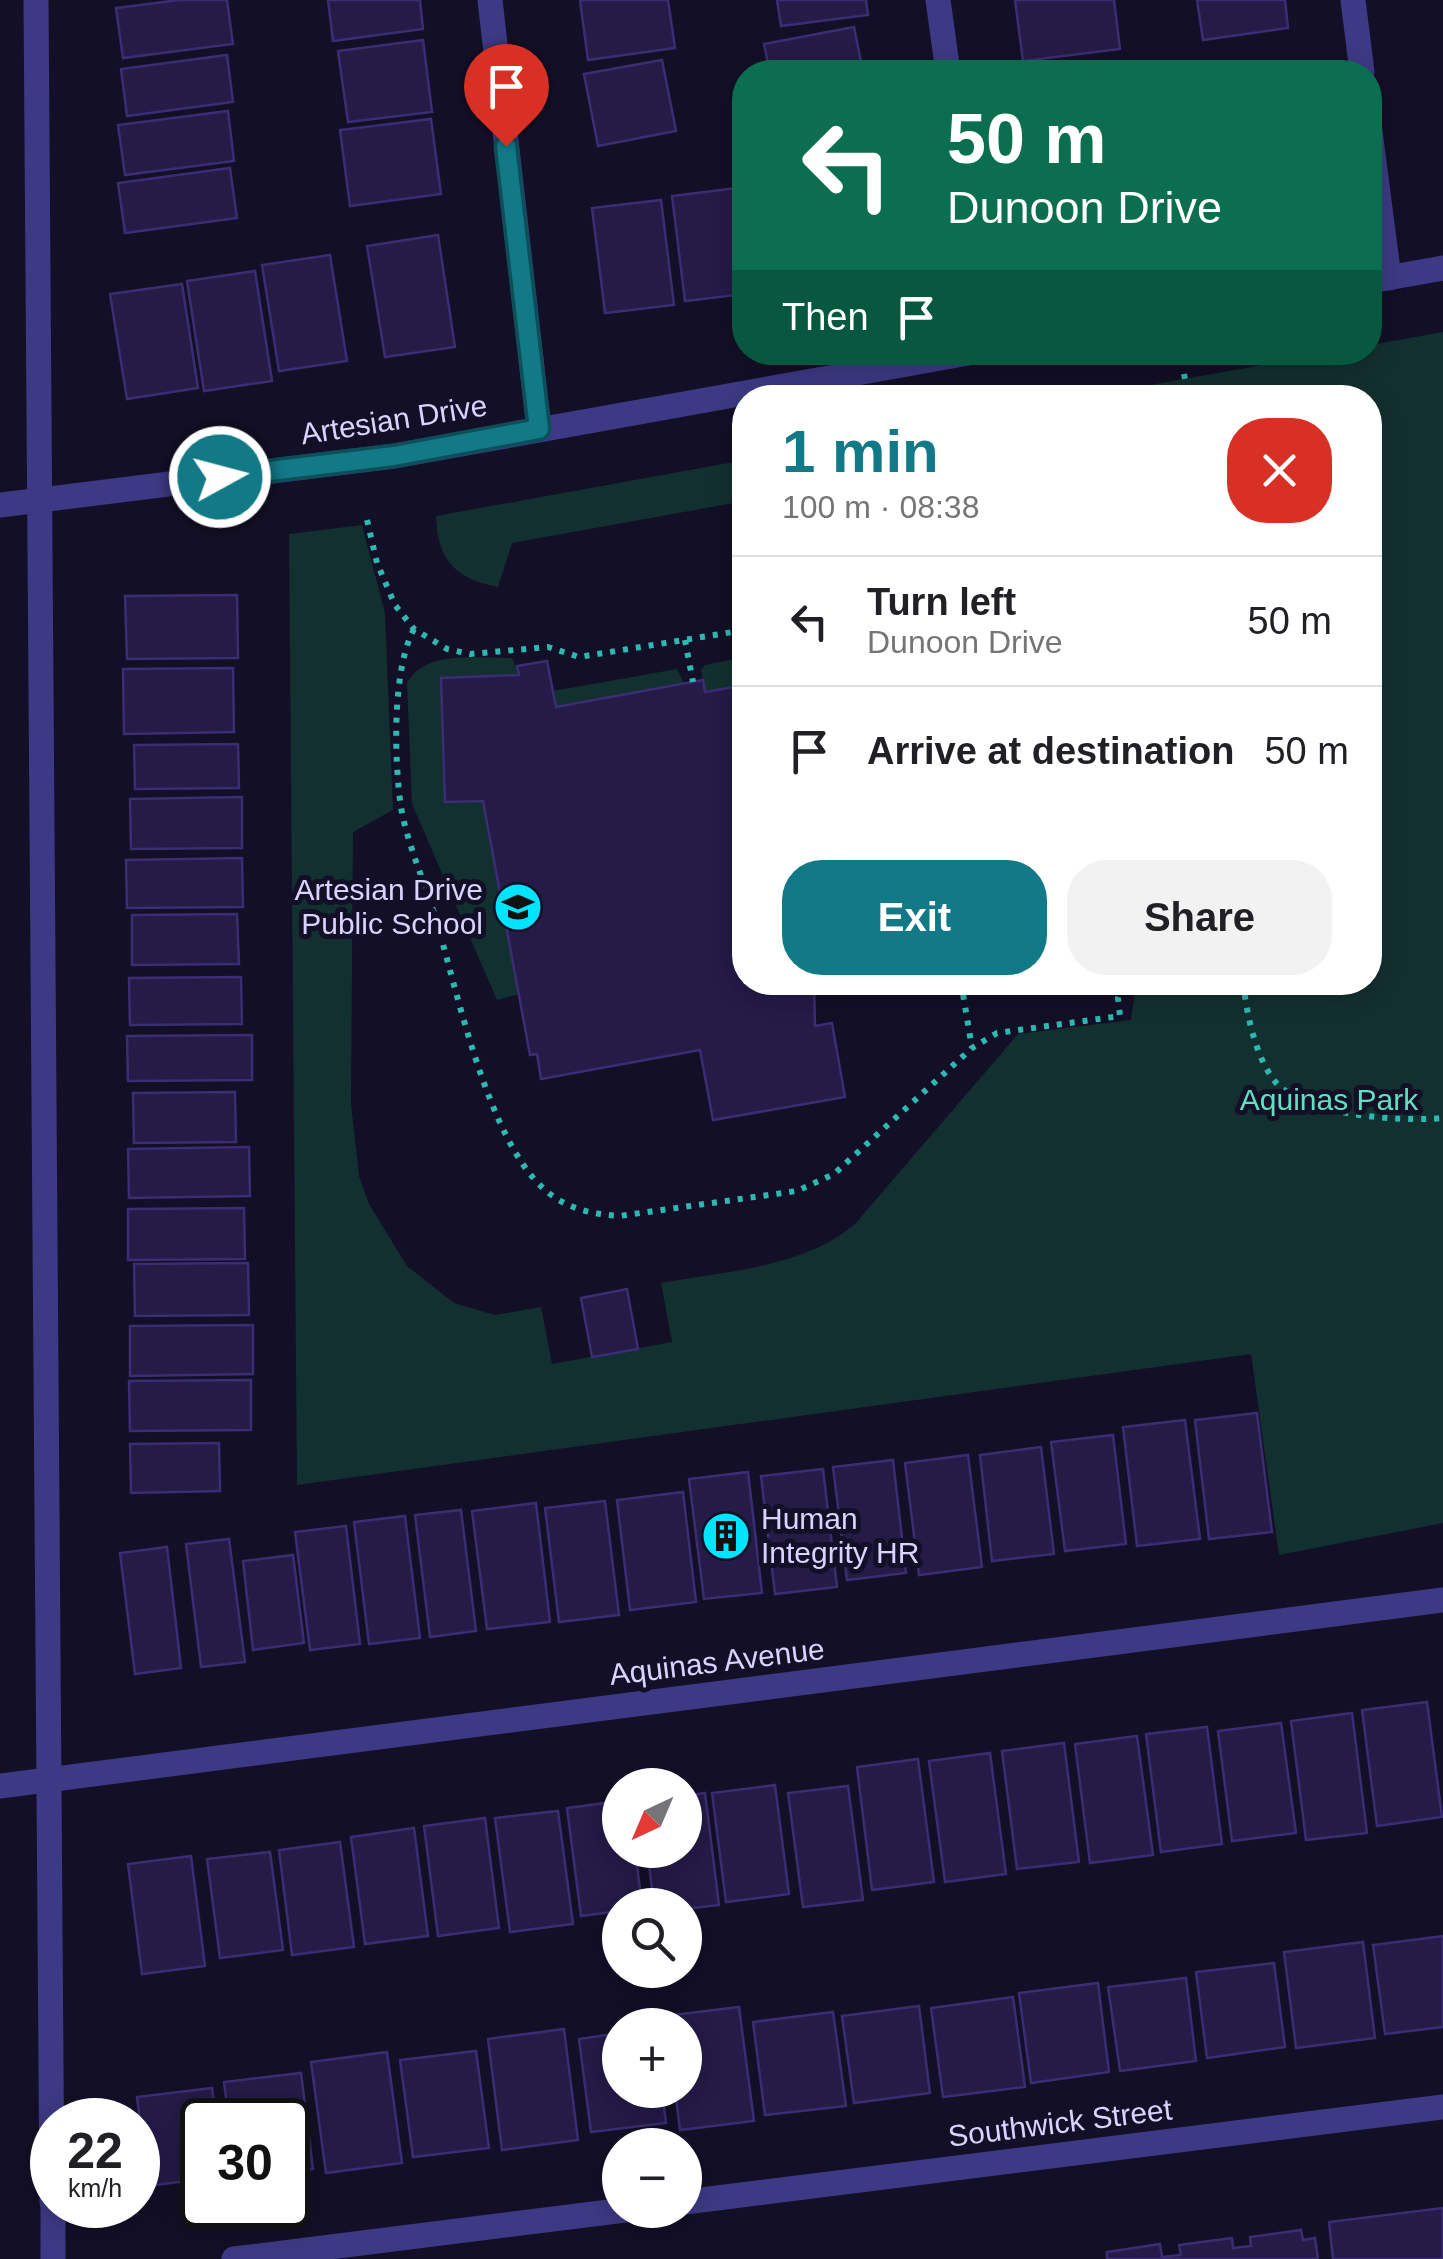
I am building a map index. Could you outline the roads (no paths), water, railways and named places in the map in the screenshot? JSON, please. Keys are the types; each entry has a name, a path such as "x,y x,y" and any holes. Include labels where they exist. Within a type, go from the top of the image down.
{"street":[{"path":"36,0 51,2098"},
{"path":"490,0 539,429"},
{"path":"938,0 946,60"},
{"path":"1353,0 1360,60"},
{"path":"1382,280 1443,268"},
{"name":"Artesian Drive","path":"788,385 901,365"},
{"name":"Artesian Drive","path":"0,506 394,456 732,395"},
{"name":"Aquinas Avenue","path":"0,1786 1443,1600"},
{"name":"Southwick Street","path":"702,2200 1443,2107"},
{"path":"234,2259 602,2213"},
{"path":"52,2228 53,2259"}],"place":[{"name":"Artesian Drive Public School","path":"518,907"},
{"name":"Human Integrity HR","path":"726,1536"}],"park label":[{"name":"Aquinas Park","path":"1329,1100"}]}
